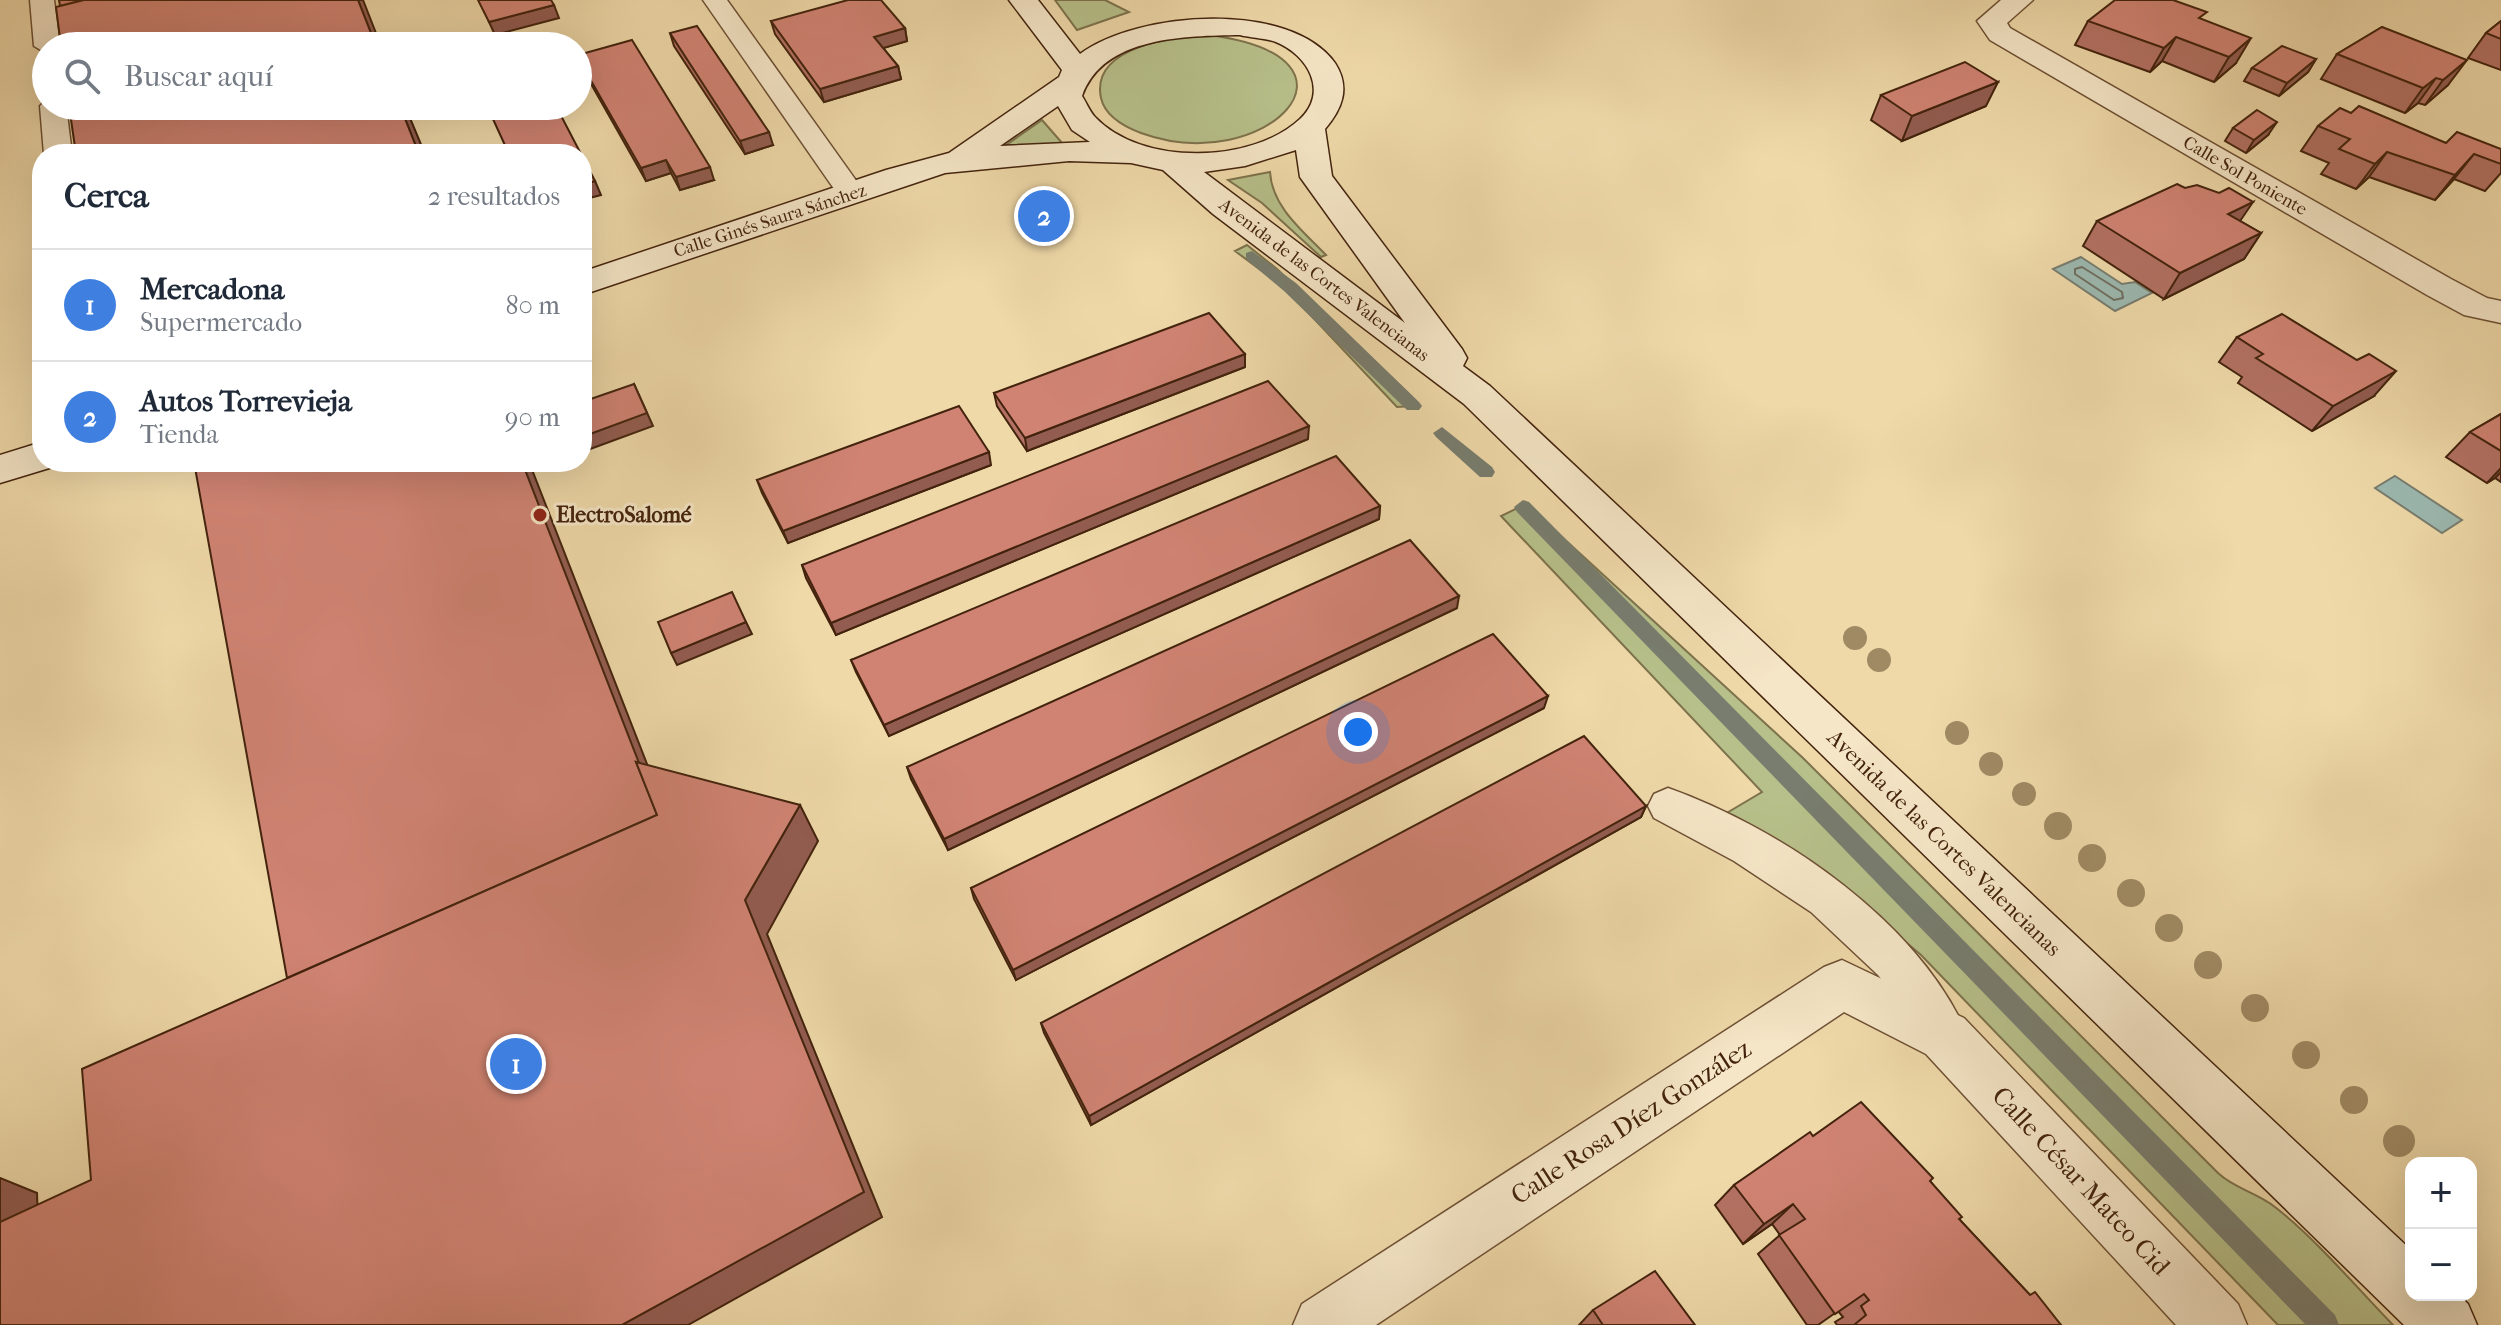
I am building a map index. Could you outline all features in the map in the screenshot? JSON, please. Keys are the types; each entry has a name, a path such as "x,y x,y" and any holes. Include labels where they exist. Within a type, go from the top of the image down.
{"main road":[{"path":"1023,0 1073,75"},
{"name":"Calle Sol Poniente","path":"2019,0 1993,18 1994,30 2439,287 2477,307 2501,312"},
{"path":"1157,3 1198,19"},
{"path":"959,161 1073,75 1090,52 1137,28 1198,19 1237,21 1272,30 1301,44 1321,63 1329,84 1326,107 1309,128 1261,152 1225,161 1173,162 1130,153 1096,137 1075,116 1068,92 1073,75"},
{"name":"Avenida de las Cortes Valencianas","path":"1309,128 1316,177 1477,395"},
{"path":"959,161 1130,153"},
{"name":"Calle Ginés Saura Sánchez","path":"592,281 851,193 959,161"},
{"name":"Avenida de las Cortes Valencianas","path":"1173,162 1225,207 1477,395 2405,1285"},
{"path":"0,469 32,459"},
{"name":"Calle Rosa Díez González","path":"1323,1325 1842,984 1945,1036"},
{"name":"Calle César Mateo Cid","path":"1945,1036 2217,1325"},
{"name":"Avenida de las Cortes Valencianas","path":"2422,1301 2447,1325"}],"lane":[{"path":"42,0 45,32"},
{"path":"715,0 851,193"},
{"path":"54,120 57,144"},
{"path":"1668,806 1737,841 1839,908 1902,967 1933,1011 1945,1036"}],"green space":[{"path":"1055,0 1105,0 1129,12 1077,30"},
{"path":"1209,35 1261,48 1290,66 1297,88 1287,110 1263,128 1228,140 1186,143 1135,131 1116,120 1107,110 1101,98 1101,80 1109,66 1122,55 1157,42"},
{"path":"1042,120 1063,144 996,152"},
{"path":"1270,172 1276,196 1283,207 1326,255 1321,257 1262,203 1228,180"},
{"path":"1247,245 1277,269 1415,400 1413,406 1397,407 1286,289 1235,251"},
{"path":"1526,504 1803,758 2218,1173 2268,1202 2291,1220 2393,1325 2278,1325 1921,955 1875,916 1725,814 1762,792 1501,516"}],"water":[{"path":"2081,257 2122,284 2135,282 2152,293 2115,311 2053,269"},
{"path":"2395,476 2462,520 2442,533 2375,488"}],"building":[{"path":"59,0 84,0 60,6"},
{"path":"84,0 358,0 371,32 59,32 56,7"},
{"path":"478,0 551,0 554,5 489,22"},
{"path":"848,0 881,0 905,28 874,37 898,66 820,89 771,21"},
{"path":"2115,0 2173,0 2207,12 2199,18 2251,38 2229,57 2176,37 2164,48 2088,21"},
{"path":"2501,21 2501,39 2486,33"},
{"path":"697,26 769,132 740,141 670,33"},
{"path":"2382,27 2467,60 2443,80 2436,78 2423,88 2337,54"},
{"path":"632,40 710,167 676,177 666,160 641,168 592,82 592,51"},
{"path":"2282,46 2316,59 2287,83 2252,68"},
{"path":"1965,62 1998,82 1912,116 1881,95"},
{"path":"2359,106 2446,143 2457,132 2501,149 2501,164 2474,154 2455,175 2387,152 2375,164 2339,149 2350,139 2318,126 2340,108 2351,113"},
{"path":"2257,110 2277,122 2254,140 2233,128"},
{"path":"71,120 406,120 415,144 75,144"},
{"path":"493,120 563,120 576,144 504,144"},
{"path":"2177,184 2185,188 2197,185 2219,193 2229,188 2253,202 2228,214 2261,233 2180,273 2097,221"},
{"path":"1209,313 1245,354 1025,438 994,393"},
{"path":"2282,314 2357,360 2369,354 2396,371 2333,406 2256,358 2263,354 2237,337"},
{"path":"1268,381 1309,426 831,623 802,565"},
{"path":"634,384 647,413 592,433 592,399"},
{"path":"959,406 989,452 783,531 757,480"},
{"path":"2501,414 2501,451 2470,432"},
{"path":"1336,456 1380,506 884,725 851,660"},
{"path":"196,472 526,472 657,815 287,978"},
{"path":"1410,540 1459,596 944,839 907,767"},
{"path":"732,592 746,622 671,653 658,622"},
{"path":"1493,634 1548,696 1013,970 971,888"},
{"path":"1584,736 1646,806 1089,1116 1041,1023"},
{"path":"636,762 800,805 745,900 864,1192 622,1325 0,1325 0,1222 91,1180 82,1069 657,815"},
{"path":"1861,1102 1933,1178 1930,1181 1962,1217 1959,1219 2030,1295 2035,1292 2061,1325 1854,1325 1866,1315 1861,1306 1869,1300 1864,1294 1835,1314 1779,1235 1805,1219 1793,1204 1764,1224 1734,1185 1810,1132 1813,1136"},
{"path":"1655,1271 1695,1325 1603,1325 1593,1310"}],"waterway":[{"path":"1252,256 1290,287 1413,406"},
{"path":"1442,433 1486,472"},
{"path":"1523,507 2325,1325"}],"place":[{"name":"Autos Torrevieja","path":"1044,216"},
{"name":"ElectroSalomé","path":"540,515"},
{"name":"Mercadona","path":"516,1064"}]}
